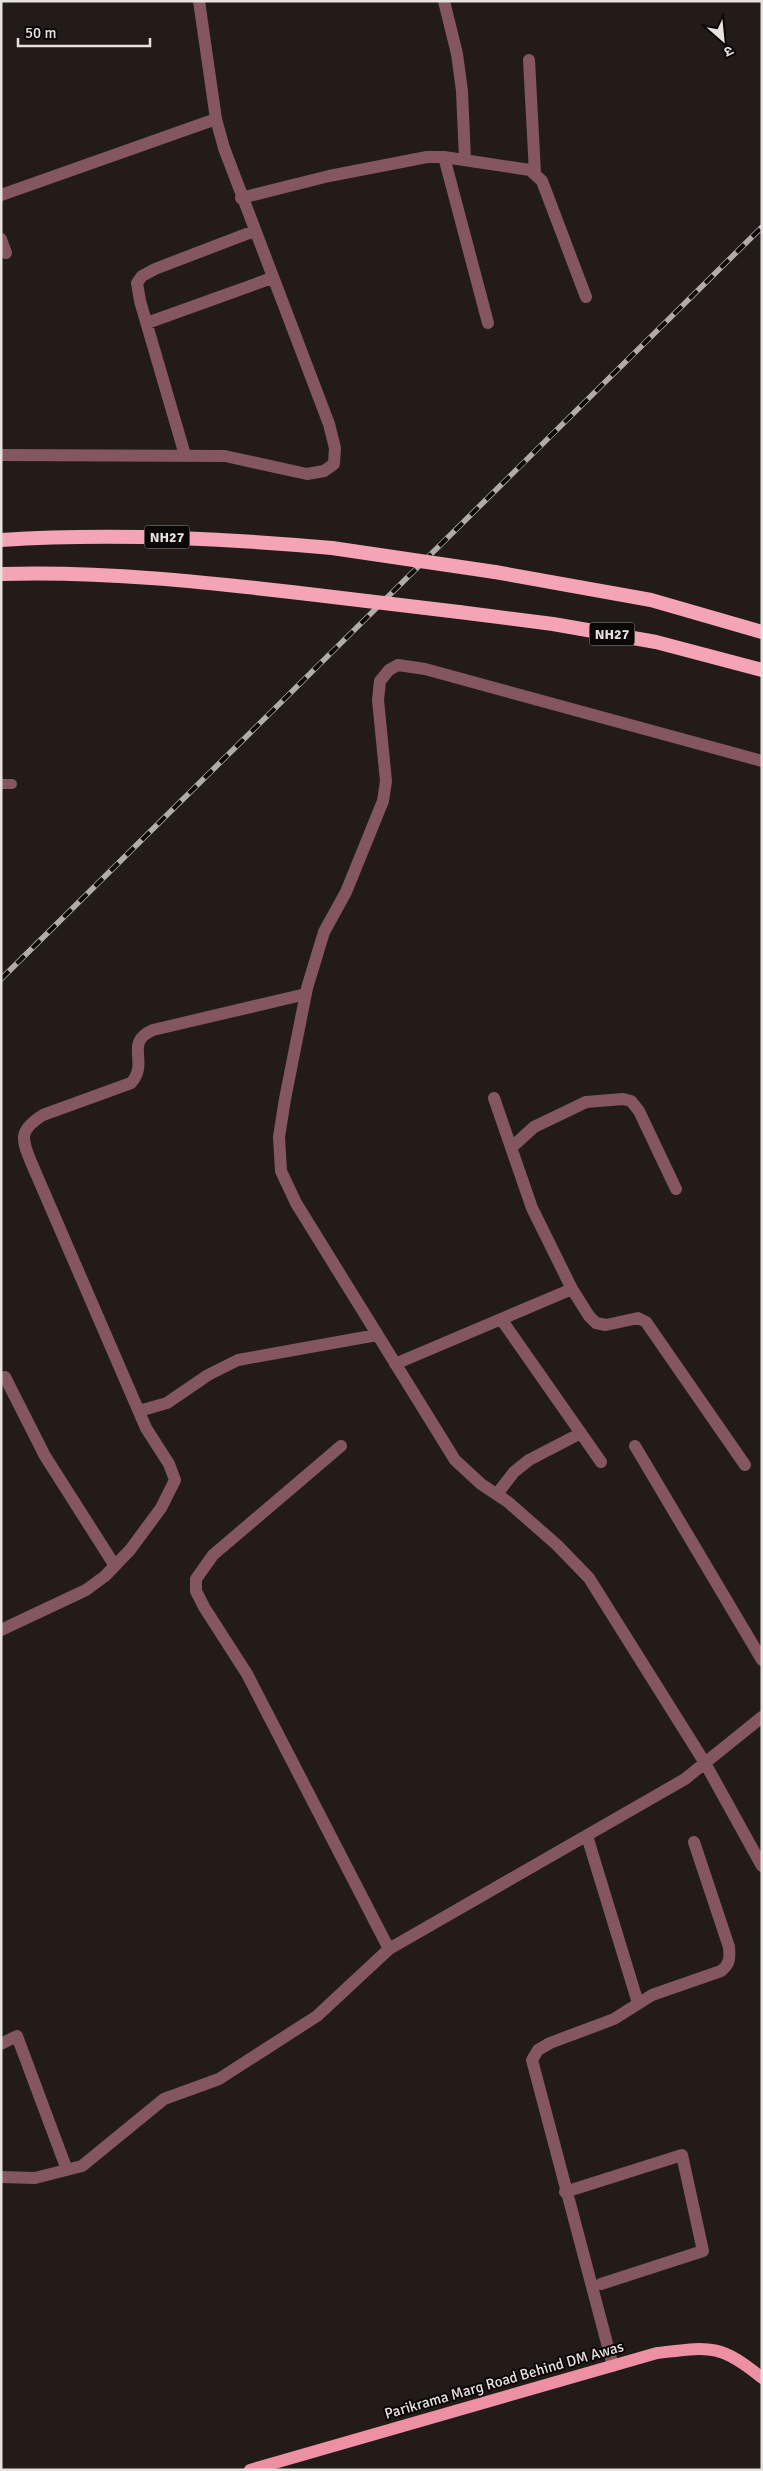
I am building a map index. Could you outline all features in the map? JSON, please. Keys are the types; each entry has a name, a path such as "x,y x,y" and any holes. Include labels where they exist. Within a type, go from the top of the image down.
{"highway":[{"name":"NH27","path":"1,540 151,537 223,538 332,548 495,572 651,600 762,632"},
{"name":"NH27","path":"1,574 64,572 166,578 459,612 553,624 656,642 762,670"}],"main road":[{"name":"Parikrama Marg Road Behind DM Awas","path":"250,2470 657,2353 706,2347 738,2358 762,2378"}],"street":[{"path":"1,455 224,456 307,474 324,471 334,464 335,448 329,424 241,198 216,119 199,1"},
{"path":"444,1 462,91 465,160"},
{"path":"529,60 536,173"},
{"path":"1,195 216,119"},
{"path":"241,198 390,163 427,157 444,157 530,170 536,173 542,181 586,297"},
{"path":"444,157 488,323"},
{"path":"185,455 137,282 142,276 254,231"},
{"path":"1,239 6,253"},
{"path":"147,323 272,278"},
{"path":"762,761 425,668 398,665 389,670 380,681 378,700 385,767 382,801 346,892 324,932 306,994 279,1137 281,1171 296,1203 455,1460 481,1484 497,1494 557,1545 589,1578 705,1763 762,1866"},
{"path":"3,1626 86,1590 115,1566 130,1550 161,1508 175,1480 169,1464 146,1428 31,1162 23,1142 25,1131 30,1123 43,1115 131,1083 137,1076 139,1068 138,1043 142,1035 153,1030 306,994"},
{"path":"494,1098 532,1208 572,1289 596,1323 606,1325 638,1318 646,1322 744,1465"},
{"path":"511,1148 534,1127 586,1102 622,1099 631,1101 639,1111 676,1189"},
{"path":"395,1364 572,1289"},
{"path":"501,1319 601,1462"},
{"path":"139,1410 167,1403 208,1375 238,1360 377,1335"},
{"path":"5,1377 45,1456 115,1566"},
{"path":"497,1494 514,1472 529,1460 581,1433"},
{"path":"342,1446 213,1555 196,1579 196,1591 204,1607 247,1674 390,1949"},
{"path":"635,1446 762,1660"},
{"path":"2,2176 35,2178 82,2166 164,2100 219,2079 317,2016 390,1949 685,1779 762,1717"},
{"path":"587,1836 638,2003"},
{"path":"613,2366 565,2192 532,2060 538,2050 550,2043 614,2020 638,2003 668,1988 721,1971 728,1966 730,1960 729,1947 694,1842"},
{"path":"1,2044 17,2036 67,2170"},
{"path":"565,2192 682,2155 703,2251 601,2284"}],"railway":[{"path":"1,979 762,227"}]}
